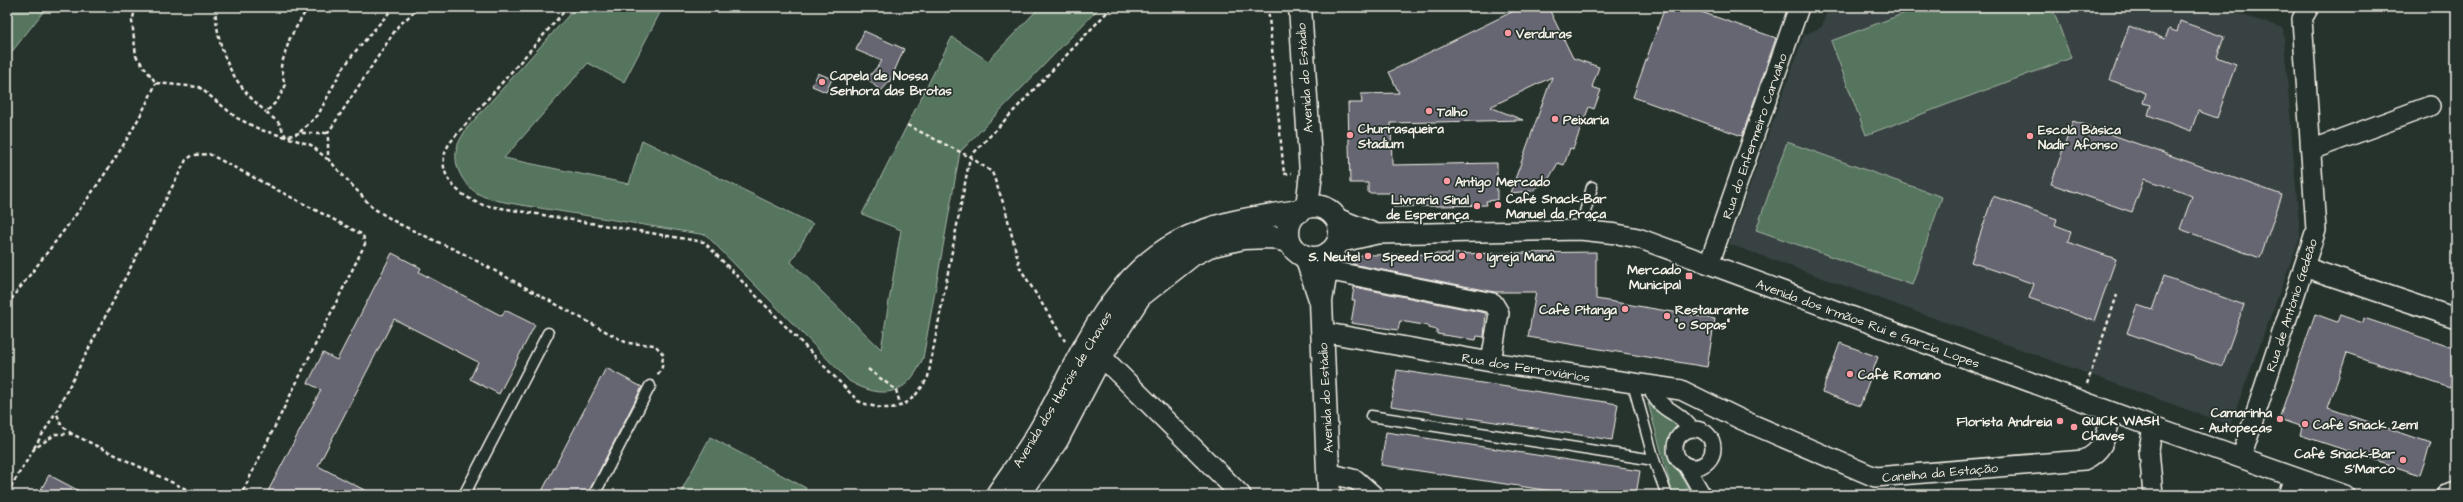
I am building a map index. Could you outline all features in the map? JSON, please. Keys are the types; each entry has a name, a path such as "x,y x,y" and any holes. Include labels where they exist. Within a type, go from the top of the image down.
{"main road":[{"name":"Avenida do Estádio","path":"1300,7 1311,173 1317,211"},
{"path":"1317,211 1340,230 1331,255 1322,257 1306,257 1294,248 1290,242 1290,224 1317,211"},
{"name":"Avenida dos Heróis de Chaves","path":"997,495 1039,432 1083,348 1104,315 1142,268 1161,253 1200,232 1238,221 1317,211"},
{"name":"Avenida dos Heróis de Chaves","path":"1019,495 1057,440 1101,356 1140,296 1192,255 1215,244 1243,238 1272,238 1290,242"},
{"name":"Avenida do Estádio","path":"1329,489 1321,302 1331,255"},
{"name":"Avenida do Estádio","path":"1306,257 1321,302"}],"street":[{"name":"Rua do Enfermeiro Carvalho","path":"1709,264 1798,7"},
{"name":"Rua de António Gedeão","path":"2241,458 2316,230 2302,19 2309,7"},
{"path":"2311,150 2430,106"},
{"path":"1317,211 1377,234"},
{"name":"Avenida dos Irmãos Rui e Garcia Lopes","path":"1377,234 1580,230 1638,238 2081,401 2241,458 2291,486 2345,495"},
{"path":"1331,255 1377,234"},
{"path":"1331,255 1493,304 1499,313 1491,362"},
{"path":"2304,267 2456,318"},
{"name":"Rua dos Ferroviários","path":"1322,332 1491,362 1681,390 1726,412"},
{"path":"1101,356 1241,495"},
{"path":"1642,385 1656,400 1686,422 1691,429 1703,432 1712,441 1713,447 1710,460 1699,467 1687,467"},
{"name":"Canelha da Estação","path":"1726,412 1875,477 2084,460 2095,455 2102,449 2112,412"},
{"path":"2153,427 2148,449 2154,495"},
{"path":"1691,429 1680,435 1674,446 1677,459 1687,467 1703,495"},
{"path":"1329,489 1356,480 1373,495"},
{"path":"2446,495 2456,492"}],"lane":[{"path":"1580,230 1592,187"},
{"path":"464,495 548,333"},
{"path":"1642,385 1654,460 1667,495"},
{"path":"594,495 650,386"},
{"path":"1371,416 1654,460"}],"path":[{"path":"136,7 132,21 136,56 156,83 199,87 237,118 261,130 312,145 328,159 373,208 399,224 464,254 627,343 655,345 663,354 662,367 650,386"},
{"path":"215,7 216,33 232,74 246,96 279,123 286,137"},
{"path":"266,112 277,101 285,87 281,66 290,38 308,7"},
{"path":"299,133 318,115 340,73 354,53 394,7"},
{"path":"328,159 328,133 398,26 420,7"},
{"path":"568,7 458,133 446,149 444,164 447,178 456,190 468,199 483,205 704,242 858,401 877,408 901,407 918,395 928,377 970,158 1112,7"},
{"path":"1268,7 1284,174 1311,173"},
{"path":"7,306 116,158 145,109 156,83"},
{"path":"907,126 960,152 992,172 1005,208 1020,268 1068,346"},
{"path":"286,137 299,133 328,133"},
{"path":"7,494 56,412 186,160 193,154 209,154 363,235 365,244 241,495"},
{"path":"2081,401 2118,295"},
{"path":"868,368 896,390 901,407"},
{"path":"56,412 62,426 72,434 198,495"},
{"path":"34,449 56,434 72,434"}],"shaded area":[{"name":"Escola Básica Nadir Afonso","path":"1828,7 2217,7 2283,28 2300,237 2230,425 1729,244 1804,35 1822,27"}],"green space":[{"path":"7,7 47,7 7,58"},
{"path":"576,7 663,7 624,82 588,63 504,158 629,184 642,140 813,224 791,262 881,349 901,230 862,214 952,37 988,61 1040,7 1100,7 960,152 923,358 917,371 902,387 893,391 883,392 872,391 849,381 706,235 509,203 478,194 466,183 458,168 456,152 459,142 467,128"},
{"path":"1921,7 2052,7 2071,58 1866,135 1831,41"},
{"path":"1787,142 1942,197 1912,285 1756,230"},
{"path":"1648,403 1684,426 1676,431 1669,445 1675,464 1692,495 1673,495"},
{"path":"710,437 806,488 803,495 679,495"}],"building":[{"path":"1522,7 1548,7 1573,58 1599,67 1592,87 1601,90 1594,109 1589,107 1573,149 1570,148 1564,165 1558,163 1548,180 1532,191 1510,193 1552,77 1490,107 1523,120 1391,123 1392,165 1497,163 1497,200 1486,201 1487,205 1393,207 1393,193 1368,193 1368,183 1350,183 1348,103 1362,103 1361,94 1399,93 1389,72"},
{"path":"1665,7 1687,7 1776,38 1742,136 1633,97"},
{"path":"2180,21 2224,37 2217,57 2236,64 2217,118 2198,111 2191,131 2148,115 2151,105 2143,103 2146,93 2110,80 2129,26 2165,39 2169,29 2177,32"},
{"path":"864,31 904,49 890,81 881,91 867,79 882,61 856,50"},
{"name":"Capela de Nossa Senhora das Brotas","path":"818,73 832,79 826,92 812,86"},
{"path":"2073,121 2282,195 2260,258 2180,229 2192,196 2160,184 2144,179 2132,212 2051,184"},
{"path":"1993,196 2057,219 2055,225 2071,231 2068,242 2116,259 2094,321 2029,298 2034,284 1971,262"},
{"path":"1596,252 1596,299 1715,319 1707,367 1528,337 1536,292 1495,292 1352,264 1361,255"},
{"path":"392,253 421,268 419,272 502,316 505,310 535,325 499,394 470,379 478,362 394,319 318,466 374,495 266,495 321,390 308,383 323,353 337,360"},
{"path":"2164,276 2244,305 2222,367 2127,333 2137,305 2152,310"},
{"path":"1354,287 1486,313 1484,337 1477,336 1476,340 1437,334 1437,330 1429,328 1429,326 1400,321 1398,330 1351,323 1355,300 1352,300"},
{"path":"2315,314 2337,322 2340,315 2363,323 2364,318 2456,349 2456,378 2453,377 2450,388 2347,353 2328,408 2431,443 2420,475 2300,435 2302,427 2279,419"},
{"name":"Café Romano","path":"1840,343 1878,357 1860,406 1822,392"},
{"path":"606,368 642,387 587,495 540,495"},
{"path":"1397,370 1618,404 1612,440 1391,406"},
{"path":"1386,432 1640,471 1636,495 1577,495 1381,465"},
{"path":"49,475 87,495 38,495"}],"place":[{"name":"Verduras","path":"1508,33"},
{"name":"Capela de Nossa Senhora das Brotas","path":"822,82"},
{"name":"Talho","path":"1429,111"},
{"name":"Peixaria","path":"1555,119"},
{"name":"Churrasqueira Stadium","path":"1350,135"},
{"name":"Escola Básica Nadir Afonso","path":"2030,136"},
{"name":"Antigo Mercado","path":"1447,181"},
{"name":"Café Snack-Bar Manuel da Praça","path":"1498,205"},
{"name":"Livraria Sinal de Esperança","path":"1477,206"},
{"name":"S. Neutel","path":"1368,256"},
{"name":"Speed Food","path":"1462,256"},
{"name":"Igreja Maná","path":"1479,256"},
{"name":"Mercado Municipal","path":"1689,276"},
{"name":"Café Pitanga","path":"1625,309"},
{"name":"Restaurante \"o Sopas\"","path":"1667,316"},
{"name":"Café Romano","path":"1850,374"},
{"name":"Camarinha - Autopeças","path":"2280,419"},
{"name":"Florista Andreia","path":"2060,421"},
{"name":"Café Snack 2em1","path":"2305,424"},
{"name":"QUICK WASH Chaves","path":"2074,427"},
{"name":"Café Snack-Bar S'Marco","path":"2403,460"}]}
